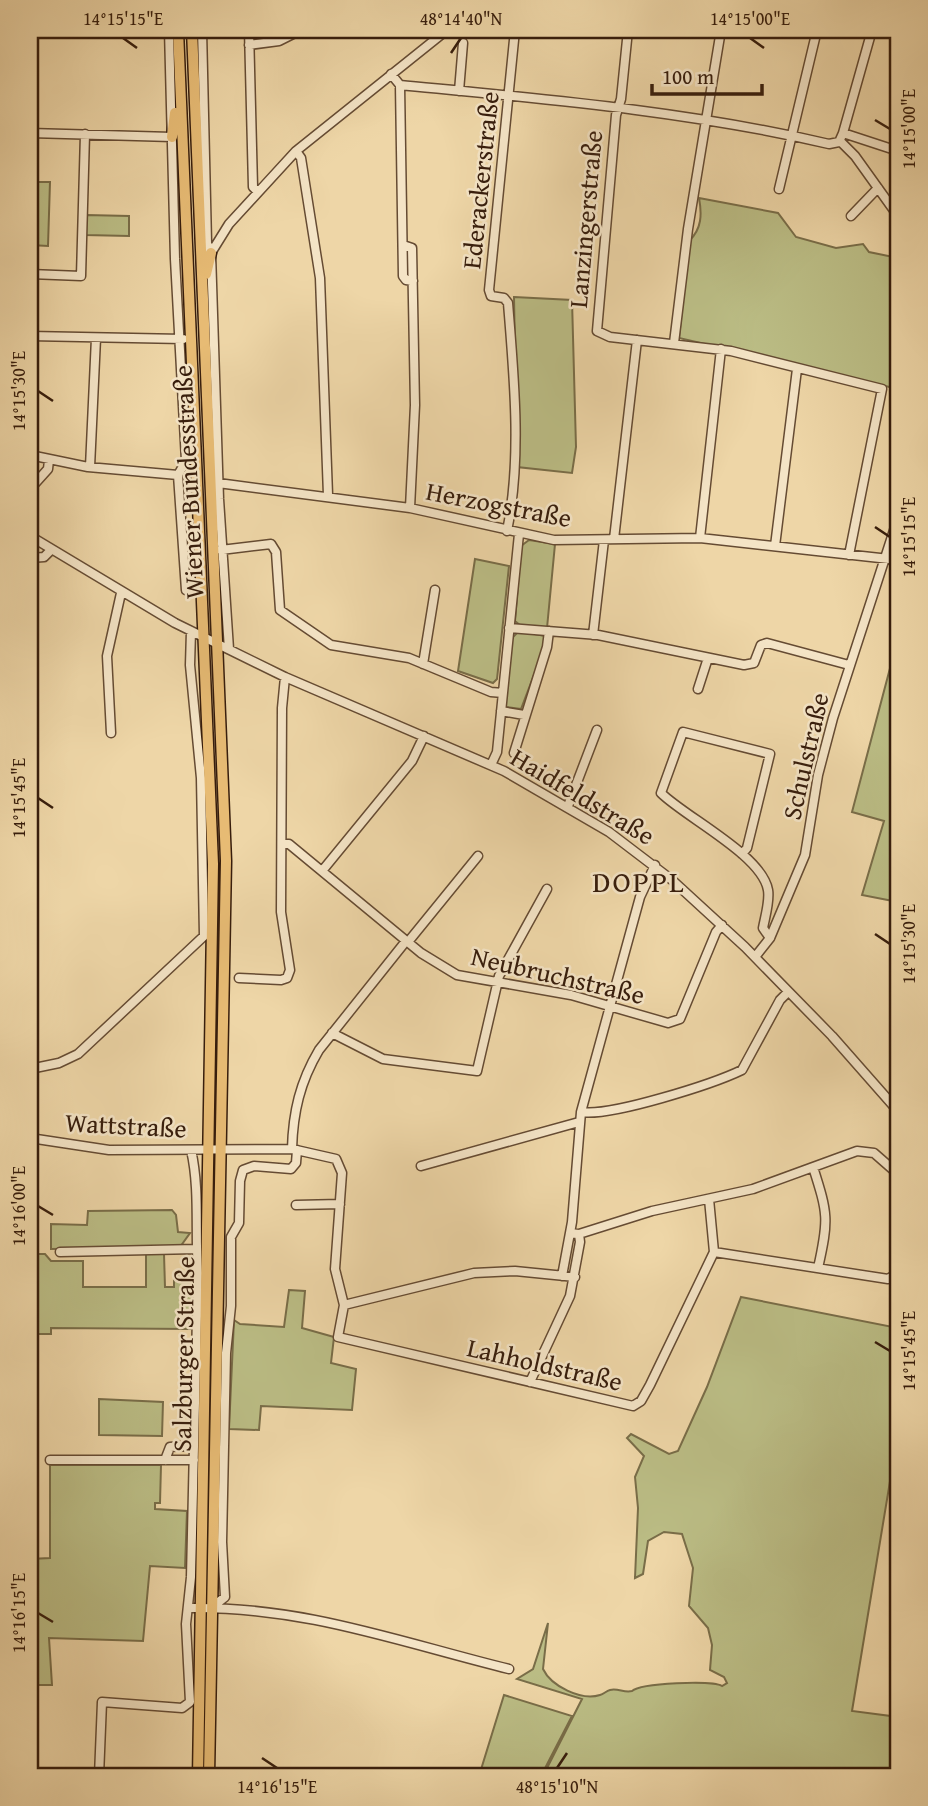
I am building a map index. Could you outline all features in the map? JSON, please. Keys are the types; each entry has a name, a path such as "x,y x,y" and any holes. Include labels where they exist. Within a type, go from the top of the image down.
{"main road":[{"name":"Wiener Bundesstraße","path":"178,30 185,339 210,640 226,933"},
{"name":"Wiener Bundesstraße","path":"192,30 210,640 207,709 208,934"},
{"path":"172,137 179,46"},
{"path":"204,366 207,335 205,267 211,253"},
{"name":"Salzburger Straße","path":"198,1776 222,1149 226,933"},
{"name":"Salzburger Straße","path":"208,934 206,1608 209,1776"}],"street":[{"name":"Wiener Bundesstraße","path":"169,30 172,137 185,339 186,461 177,475 186,590"},
{"name":"Wiener Bundesstraße","path":"202,30 218,483 229,649"},
{"path":"250,30 253,187 258,192"},
{"path":"249,44 279,41 301,30"},
{"path":"211,253 229,224 296,151 447,30"},
{"name":"Ederackerstraße","path":"507,531 514,457 513,356 508,303 504,298 491,296 489,290 515,30"},
{"name":"Lanzingerstraße","path":"628,30 596,326 603,336 721,349 882,389 849,555"},
{"path":"674,343 688,229 721,30"},
{"path":"779,189 817,30"},
{"path":"400,85 619,107 708,120 829,144 841,137 872,30"},
{"path":"459,91 463,43"},
{"path":"391,74 400,85 404,279 413,281 415,405 410,508"},
{"path":"30,133 172,137"},
{"path":"30,274 81,276 85,134"},
{"path":"841,137 898,151"},
{"path":"841,137 898,216"},
{"path":"296,151 301,158 320,278 328,495"},
{"path":"851,215 878,188"},
{"path":"207,224 216,232 229,224"},
{"path":"30,336 185,339"},
{"path":"90,467 96,338"},
{"path":"614,539 637,340"},
{"path":"700,538 721,349"},
{"path":"775,546 797,369"},
{"path":"30,455 90,467 177,475"},
{"path":"30,489 48,469 50,460"},
{"name":"Herzogstraße","path":"218,483 328,495 410,508 519,534 561,541 700,538 898,560"},
{"name":"Schulstraße","path":"755,957 770,938 804,855 821,760 849,665 898,518"},
{"path":"491,765 496,752 501,711 519,534"},
{"name":"Haidfeldstraße","path":"30,536 121,593 191,631 285,677 491,765 568,806 654,865 722,925 898,1111"},
{"path":"593,635 604,540"},
{"path":"221,550 271,544 276,552 280,610 331,645 409,658 491,692 503,693"},
{"path":"30,558 44,556 50,551"},
{"path":"423,664 435,590"},
{"path":"111,733 107,656 121,593"},
{"path":"509,628 593,635 751,665 761,645 767,643 849,665"},
{"name":"Wiener Bundesstraße","path":"191,631 190,654 203,817 208,934"},
{"path":"514,753 550,631"},
{"path":"698,688 708,658"},
{"path":"239,978 281,981 289,975 281,912 282,692 285,677"},
{"path":"197,724 207,709"},
{"path":"501,711 524,715"},
{"path":"568,806 597,730"},
{"path":"742,854 747,848 770,754 683,732 661,793 742,854 767,886 763,928 770,938"},
{"path":"322,871 412,761 424,737"},
{"name":"Neubruchstraße","path":"282,844 289,844 407,942 457,975 610,1005 676,1023 716,932 722,925"},
{"path":"295,1149 293,1121 302,1084 319,1050 478,856"},
{"path":"562,1276 575,1234 581,1112 640,897 654,865"},
{"path":"332,1033 383,1059 477,1071 497,983 504,965 547,889"},
{"path":"30,1069 59,1063 78,1054 208,934"},
{"path":"581,1112 600,1113 626,1108 742,1070 780,1000 788,992"},
{"path":"421,1166 579,1122"},
{"name":"Wattstraße","path":"30,1138 103,1150 295,1149 335,1158 342,1173 340,1204"},
{"name":"Salzburger Straße","path":"206,1608 225,1597 222,1542 226,1353 231,1306 231,1237 239,1223 240,1181 243,1170 254,1166 291,1169 296,1163 295,1149"},
{"name":"Salzburger Straße","path":"99,1776 102,1702 182,1708 190,1702 190,1672 186,1657 194,1460 196,1249 195,1170 191,1150"},
{"path":"575,1234 652,1211 753,1189 863,1151 878,1156 898,1174"},
{"path":"813,1167 828,1221 818,1268"},
{"path":"709,1199 714,1252 888,1279 898,1273"},
{"path":"296,1205 340,1204 335,1269 344,1305 474,1273 515,1270 575,1277"},
{"path":"530,1382 566,1306 575,1277 580,1242 575,1234"},
{"name":"Salzburger Straße","path":"60,1252 196,1249"},
{"name":"Lahholdstraße","path":"344,1305 338,1337 627,1406 637,1405 650,1385 714,1252"},
{"name":"Salzburger Straße","path":"165,1460 170,1447 194,1445"},
{"name":"Salzburger Straße","path":"50,1460 194,1460"},
{"path":"188,1608 233,1607 323,1619 509,1670"}],"green space":[{"path":"30,182 50,182 48,246 30,245"},
{"path":"699,198 778,213 796,237 836,248 863,244 869,252 898,258 898,389 679,338 689,241 700,221"},
{"path":"86,215 129,216 129,236 85,235"},
{"path":"514,297 572,300 576,447 572,473 517,467"},
{"path":"529,540 555,544 547,628 521,626 515,621 521,546"},
{"path":"475,559 509,566 497,679 493,683 458,671"},
{"path":"519,631 545,636 545,646 521,709 505,707 512,638"},
{"path":"898,638 898,902 862,895 884,821 852,812"},
{"path":"172,1210 176,1215 178,1232 190,1233 180,1247 51,1249 51,1224 87,1225 88,1211"},
{"path":"30,1254 45,1254 51,1261 83,1261 83,1287 146,1287 146,1254 164,1254 165,1287 174,1287 174,1276 194,1276 191,1329 51,1328 51,1334 30,1334"},
{"path":"289,1290 305,1291 302,1328 334,1337 331,1363 356,1369 352,1410 261,1406 259,1430 229,1429 234,1320 240,1324 284,1327"},
{"path":"741,1297 898,1328 898,1433 852,1711 898,1717 898,1776 543,1776 582,1699 517,1679 533,1669 548,1623 543,1669 567,1691 592,1696 610,1690 632,1691 662,1684 705,1683 722,1686 727,1683 724,1677 710,1670 712,1645 708,1628 689,1606 693,1568 682,1534 664,1532 648,1541 643,1574 635,1578 638,1508 635,1477 644,1456 627,1438 631,1434 669,1454 678,1451 707,1387"},
{"path":"99,1399 163,1402 162,1436 99,1435"},
{"path":"50,1465 161,1465 160,1503 155,1503 155,1509 187,1511 185,1568 150,1566 143,1641 49,1638 52,1685 30,1685 30,1559 50,1558"},
{"path":"504,1695 572,1716 541,1776 479,1776"}],"district":[{"name":"DOPPL","path":"639,881"}]}
